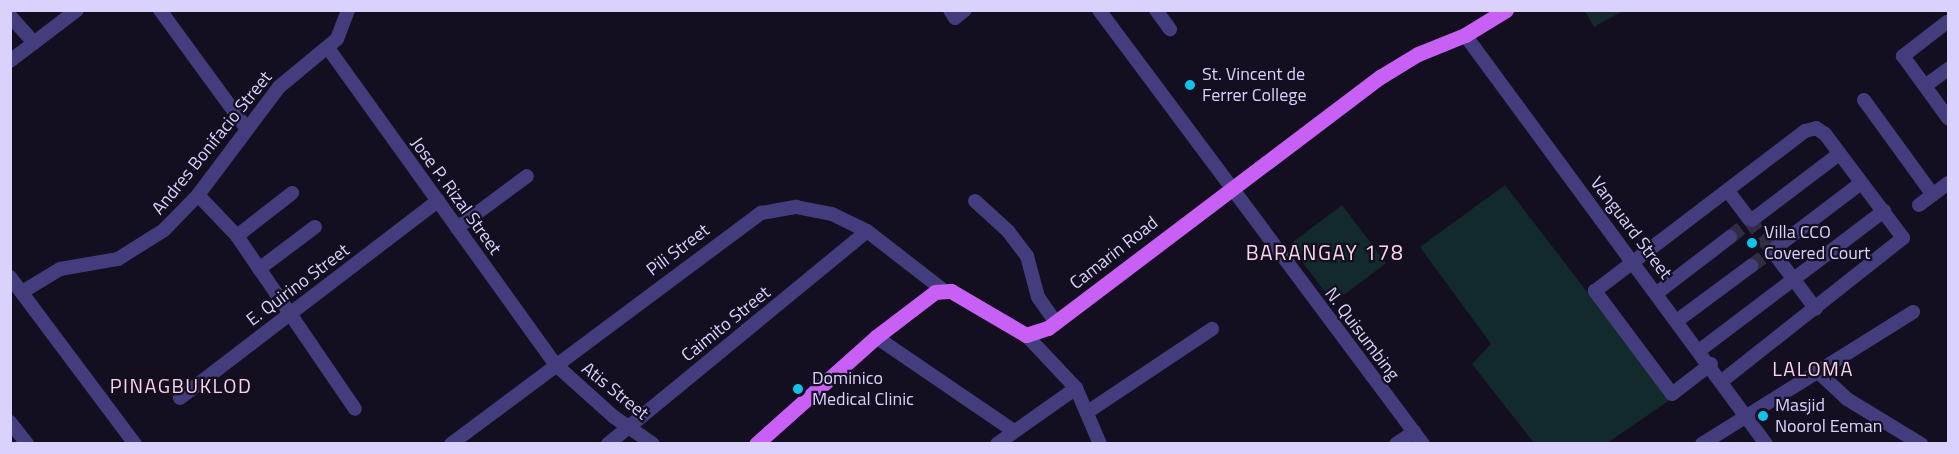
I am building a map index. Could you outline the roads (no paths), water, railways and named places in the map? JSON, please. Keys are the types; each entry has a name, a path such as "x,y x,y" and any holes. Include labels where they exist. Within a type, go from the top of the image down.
{"main road":[{"name":"Camarin Road","path":"1026,335 1056,323 1230,189 1397,66 1465,34 1506,10"},
{"path":"756,444 876,337 927,296 943,290 960,295 1004,325 1026,335"}],"street":[{"path":"10,61 34,43 60,16 77,10"},
{"path":"160,10 246,128"},
{"name":"Andres Bonifacio Street","path":"22,292 60,269 101,264 135,250 164,230 198,195 246,128 279,87 328,48 343,30 348,10"},
{"name":"N. Quisumbing","path":"1099,10 1230,189 1423,444"},
{"path":"1156,10 1170,29"},
{"path":"10,16 34,43"},
{"path":"1947,22 1903,56 1948,118"},
{"name":"Vanguard Street","path":"1465,34 1747,412 1767,444"},
{"name":"Jose P. Rizal Street","path":"328,48 556,365"},
{"path":"1925,86 1948,69"},
{"path":"1864,100 1933,195"},
{"path":"1711,364 1672,394 1595,292 1804,131 1816,128 1825,134 1884,210 1902,234 1902,242 1723,380"},
{"path":"1728,190 1751,220 1839,154"},
{"path":"457,228 527,176"},
{"path":"1816,309 1774,250 1862,183"},
{"path":"1919,205 1948,183"},
{"path":"237,236 292,193"},
{"path":"198,195 237,236 355,409"},
{"name":"E. Quirino Street","path":"180,398 438,201"},
{"path":"975,201 1008,231 1027,256 1038,297 1056,323"},
{"name":"Pili Street","path":"451,444 761,213 796,207 812,209 867,231 943,290"},
{"path":"1700,350 1884,210"},
{"path":"259,269 315,227"},
{"name":"Caimito Street","path":"608,444 867,231"},
{"path":"1657,293 1730,237"},
{"path":"1678,320 1751,266"},
{"path":"10,277 135,444"},
{"path":"1702,444 1747,412 1912,312"},
{"path":"1089,411 1212,329"},
{"path":"1026,335 1076,388 1089,411 1100,444"},
{"path":"876,337 1014,431"},
{"name":"Atis Street","path":"556,365 629,428 653,444"},
{"path":"1816,370 1847,399 1921,444"},
{"path":"997,444 1076,388"},
{"path":"10,422 27,444"},
{"path":"1396,444 1414,432"}],"tunnel":[{"path":"1749,219 1773,252"},
{"path":"1730,237 1752,220"},
{"path":"1751,266 1774,249"}],"place":[{"name":"St. Vincent de Ferrer College","path":"1190,85"},
{"name":"Villa CCO Covered Court","path":"1752,243"},
{"name":"Dominico Medical Clinic","path":"798,389"},
{"name":"Masjid Noorol Eeman","path":"1763,416"}],"district":[{"name":"BARANGAY 178","path":"1325,252"},
{"name":"LALOMA","path":"1813,368"},
{"name":"PINAGBUKLOD","path":"181,385"}]}
